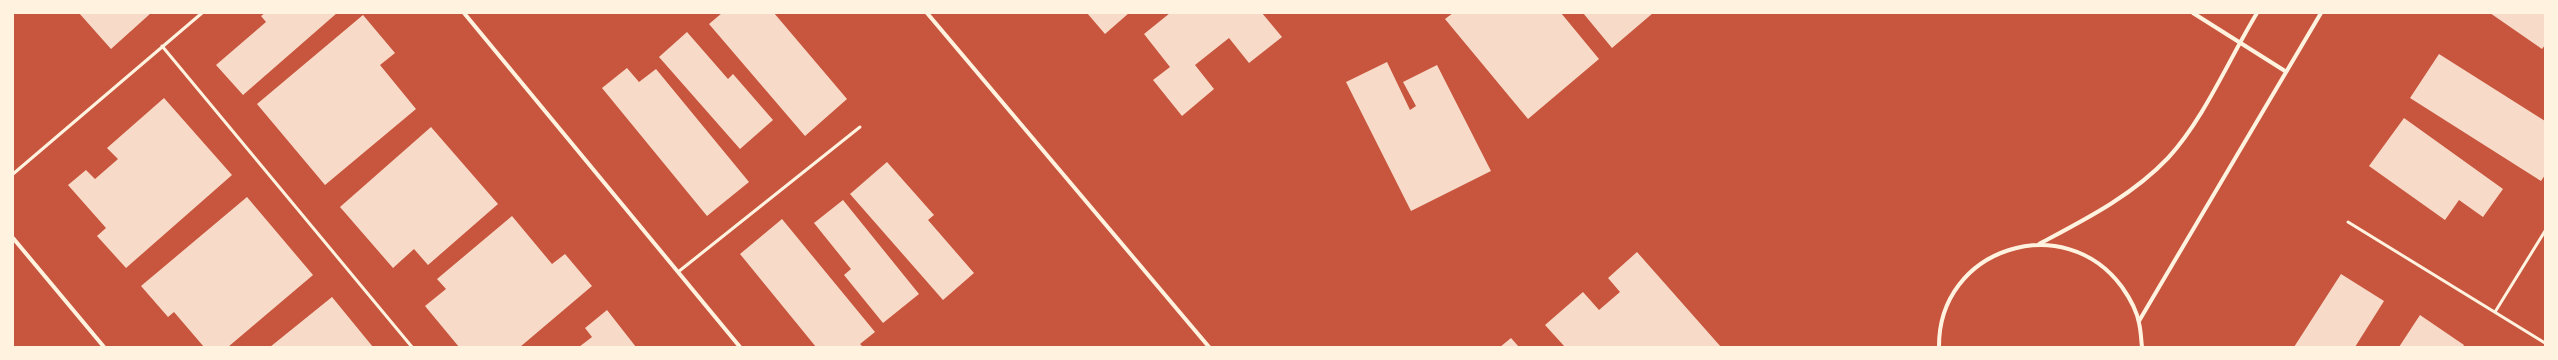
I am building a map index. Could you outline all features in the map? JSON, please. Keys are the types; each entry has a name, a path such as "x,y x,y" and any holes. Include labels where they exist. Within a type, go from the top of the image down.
{"street":[{"path":"464,13 740,347"},
{"path":"927,13 1209,347"},
{"path":"2193,13 2285,71"},
{"path":"2039,244 2102,210 2132,189 2167,159 2190,131 2239,42 2257,13"},
{"path":"2139,322 2285,71 2321,13"},
{"path":"13,238 104,347"},
{"path":"1939,347 1942,319 1952,295 1968,274 1989,258 2013,248 2039,244 2066,248 2091,258 2113,275 2128,296 2139,322 2142,347"}],"lane":[{"path":"13,174 202,13"},
{"path":"162,46 412,347"},
{"path":"678,272 860,127"},
{"path":"2348,222 2545,343"},
{"path":"2495,312 2545,231"}],"building":[{"path":"79,13 151,13 111,49"},
{"path":"265,13 337,13 243,95 216,65 266,22 261,16"},
{"path":"722,13 774,13 847,99 805,136 709,24"},
{"path":"1087,13 1129,13 1105,34"},
{"path":"1170,13 1262,13 1282,37 1249,63 1229,38 1195,65 1214,89 1182,116 1153,80 1170,67 1144,34"},
{"path":"1453,13 1561,13 1599,59 1528,119 1445,19"},
{"path":"1583,13 1653,13 1612,48"},
{"path":"2490,13 2545,13 2545,45 2542,49"},
{"path":"363,15 395,53 380,65 416,109 325,185 257,104"},
{"path":"687,32 728,79 733,74 773,120 740,149 659,57"},
{"path":"2439,54 2545,121 2545,175 2541,181 2410,98"},
{"path":"1387,62 1410,110 1416,106 1403,82 1437,65 1491,171 1411,211 1346,82"},
{"path":"627,68 639,82 656,69 749,182 707,216 602,88"},
{"path":"164,98 232,175 126,268 97,236 106,228 68,185 86,170 95,179 118,159 107,148"},
{"path":"2404,118 2503,189 2483,217 2459,200 2445,220 2369,166"},
{"path":"431,127 498,204 428,265 414,249 393,268 340,207"},
{"path":"887,162 934,215 928,220 974,273 943,300 850,194"},
{"path":"247,197 313,275 228,347 204,347 174,312 168,317 141,286"},
{"path":"843,200 919,294 883,323 844,275 851,269 814,223"},
{"path":"512,216 552,264 565,254 592,286 520,347 459,347 425,306 446,289 437,279"},
{"path":"782,219 875,332 860,344 863,347 816,347 740,254"},
{"path":"1637,252 1721,347 1565,347 1545,325 1583,292 1599,310 1620,292 1608,278"},
{"path":"2341,274 2384,301 2355,347 2294,347"},
{"path":"332,297 373,347 270,347"},
{"path":"607,310 636,347 579,347 592,337 585,328"},
{"path":"2420,315 2464,345 2463,347 2399,347"},
{"path":"1511,338 1519,347 1500,347"}]}
